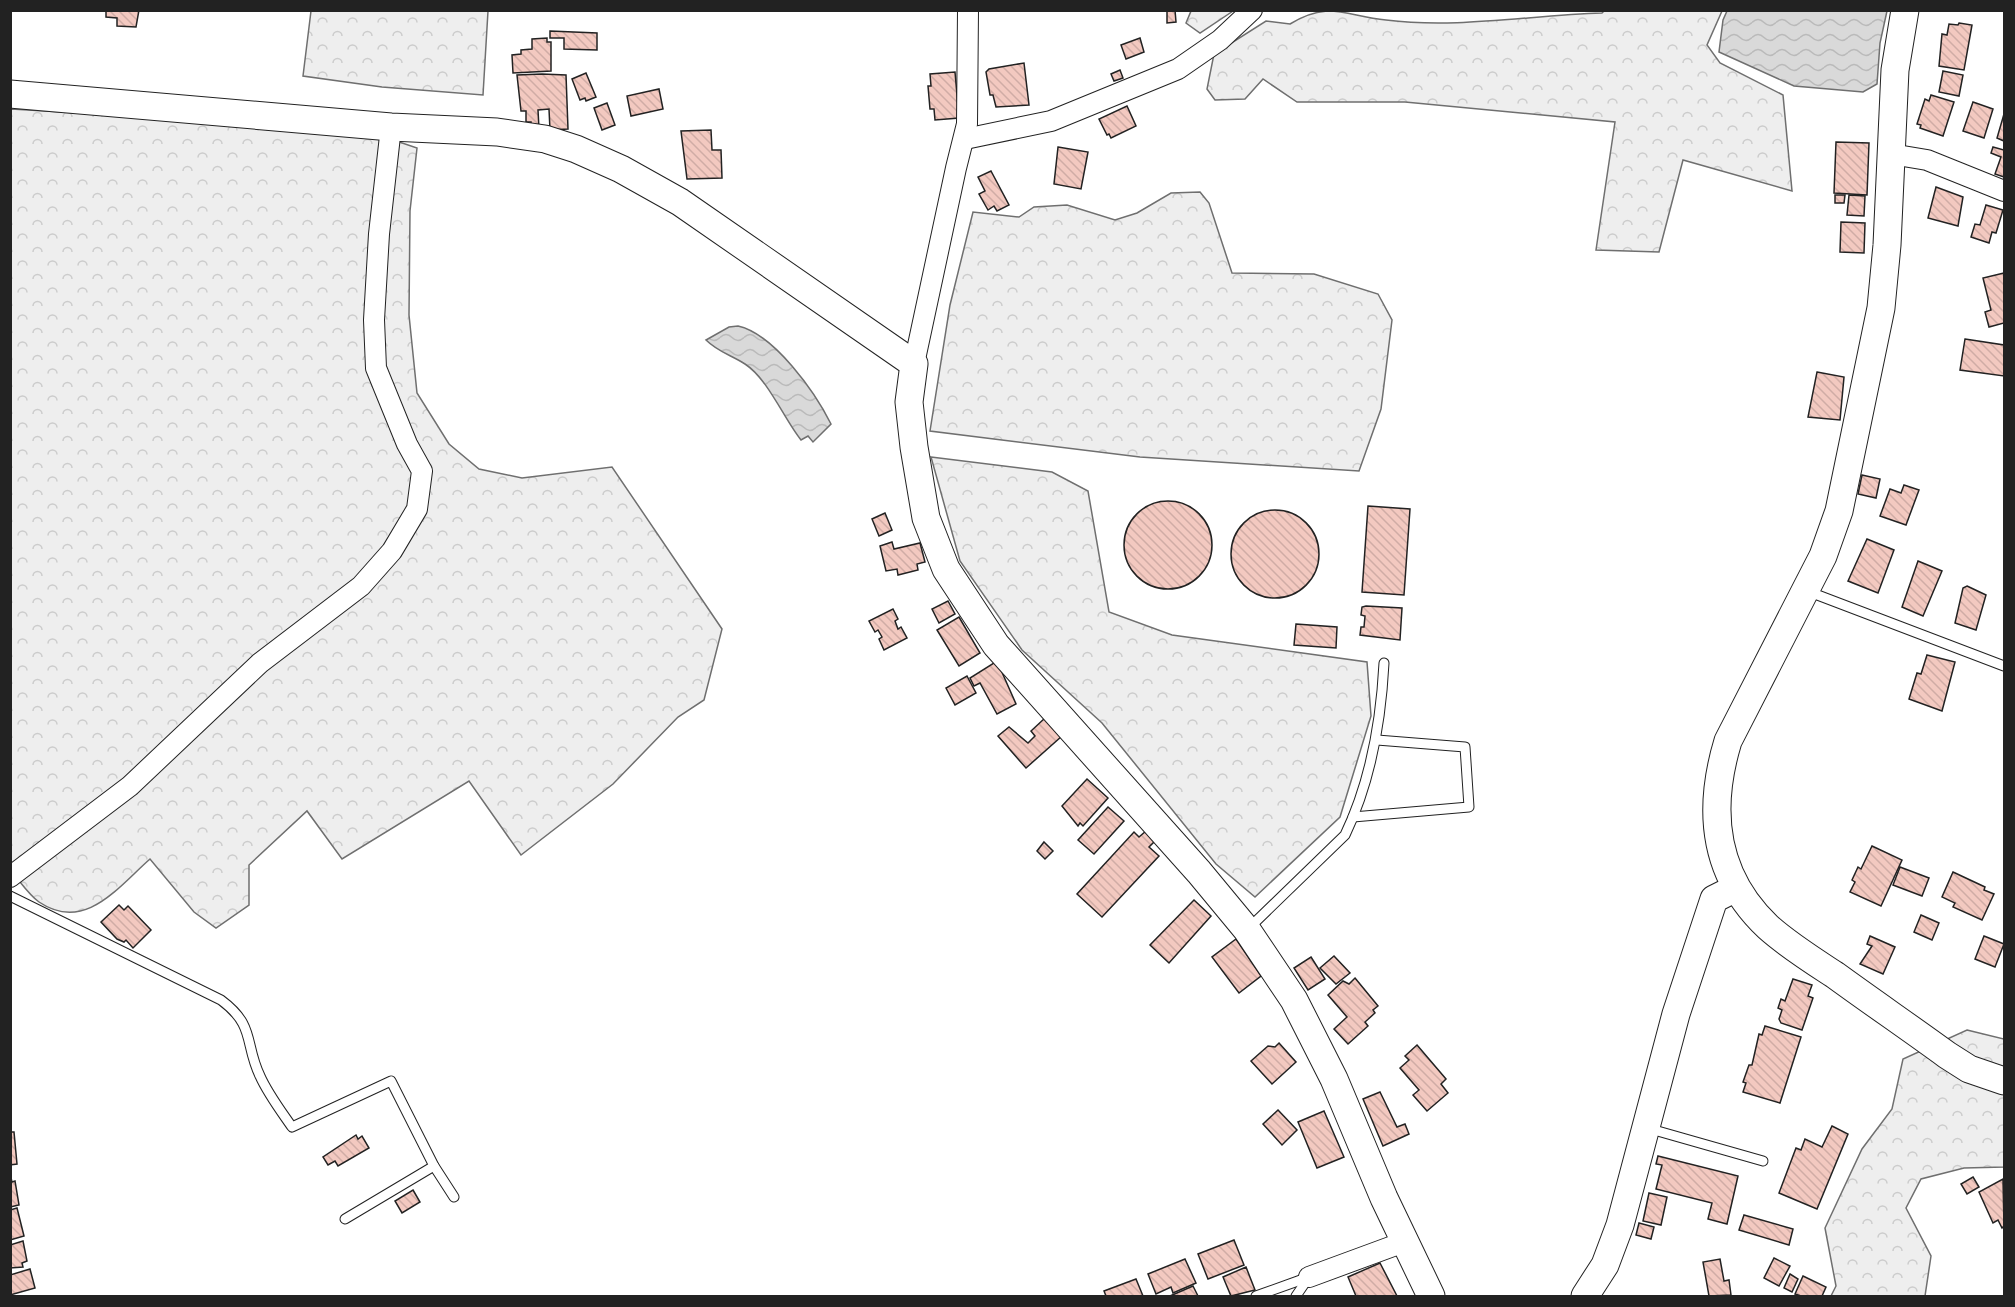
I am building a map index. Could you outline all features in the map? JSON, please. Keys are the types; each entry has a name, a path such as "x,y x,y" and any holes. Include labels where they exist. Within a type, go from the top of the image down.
{"street":[{"path":"968,10 965,139 956,168 914,364 909,402 926,518 946,569 996,645 1199,872 1247,930 1294,1000 1334,1079 1404,1242 1431,1296"},
{"path":"965,139 1051,121 1178,69 1220,40 1252,10"},
{"path":"1905,10 1895,70 1887,245 1874,352 1839,511 1823,556 1728,741 1718,773 1716,804 1718,837 1736,888 1768,927 1947,1055 1969,1069 2004,1081"},
{"path":"10,94 392,127 497,132 545,140 576,149 621,169 680,202 914,364"},
{"path":"10,877 57,844 130,786 260,663 361,586 392,551 417,509 422,471 406,444 376,368 375,320 379,234 392,127"},
{"path":"1891,154 1927,160 2004,191"},
{"path":"1585,1296 1605,1265 1620,1225 1676,1014 1714,899 1736,888"},
{"path":"1309,1276 1404,1242"}],"lane":[{"path":"1805,590 2004,666"},
{"path":"1247,930 1345,835 1353,817 1377,740 1384,663"},
{"path":"1353,817 1469,807 1465,747 1377,740"},
{"path":"10,896 221,1000 235,1010 247,1028 259,1075 292,1127 391,1081 434,1166 454,1197"},
{"path":"1646,1127 1763,1161"},
{"path":"345,1219 434,1166"},
{"path":"1256,1296 1309,1276"},
{"path":"1296,1296 1309,1276"}],"green space":[{"path":"1191,10 1233,11 1200,33 1186,23"},
{"path":"1605,10 1722,11 1707,45 1720,63 1783,95 1792,191 1683,160 1659,252 1596,250 1615,122 1405,102 1297,102 1263,79 1245,99 1215,100 1207,89 1214,54 1266,21 1290,24 1304,17 1327,11 1386,20 1440,23 1602,13"},
{"path":"311,11 488,11 483,95 382,87 303,76"},
{"path":"11,109 364,130 417,148 410,211 409,315 417,393 449,444 479,469 522,478 612,467 722,629 704,700 678,717 613,784 521,855 469,781 342,859 307,811 249,865 249,905 216,928 194,912 150,859 113,893 100,903 86,909 71,912 56,910 35,899 11,871"},
{"path":"1200,192 1209,203 1232,273 1314,274 1378,294 1392,320 1381,409 1359,471 1140,457 930,431 950,305 973,212 1019,217 1034,207 1067,205 1115,220 1137,213 1171,193"},
{"path":"931,457 1052,472 1088,491 1109,612 1172,635 1367,662 1371,716 1340,817 1255,897 1216,864 1102,723 1022,650 960,561"},
{"path":"1967,1030 2004,1039 2004,1167 1964,1168 1921,1179 1906,1208 1931,1256 1925,1296 1831,1296 1836,1286 1825,1228 1862,1149 1892,1109 1903,1059"}],"water":[{"path":"1727,11 1887,11 1880,43 1877,84 1863,92 1794,86 1719,52 1723,20"},
{"path":"738,326 752,331 779,352 815,396 831,424 813,442 808,436 801,440 768,389 753,371 706,340 729,327"}],"building":[{"path":"106,10 139,10 136,27 117,26 117,18 106,17"},
{"path":"1167,10 1175,10 1176,22 1167,23"},
{"path":"1959,23 1972,25 1964,70 1939,66 1942,34 1947,35 1949,24 1958,25"},
{"path":"550,31 597,33 597,50 564,49 564,38 550,38"},
{"path":"547,38 547,42 551,42 551,71 513,73 512,55 521,54 521,50 532,49 532,39"},
{"path":"1140,38 1144,52 1126,59 1121,45"},
{"path":"1024,63 1029,105 996,107 993,95 990,95 986,72 989,69"},
{"path":"1120,70 1123,78 1114,81 1111,74"},
{"path":"1943,71 1963,75 1959,96 1939,92"},
{"path":"955,72 959,118 935,120 934,109 930,109 928,86 931,86 930,74"},
{"path":"586,73 596,97 586,101 585,98 580,100 572,79"},
{"path":"517,75 566,75 568,129 550,130 549,109 538,110 539,129 531,130 531,122 526,122 526,111 521,111"},
{"path":"659,89 663,109 631,116 627,96"},
{"path":"1931,95 1954,102 1943,136 1920,128 1921,125 1917,124 1925,99 1929,101"},
{"path":"1973,102 1993,109 1984,138 1963,131"},
{"path":"607,103 615,125 602,130 594,108"},
{"path":"1127,106 1136,126 1111,138 1099,119"},
{"path":"2004,114 2004,141 1997,138"},
{"path":"711,130 712,150 721,150 722,178 687,179 681,131"},
{"path":"1836,142 1869,143 1867,195 1834,193"},
{"path":"1058,147 1088,152 1081,189 1054,184"},
{"path":"1993,147 2004,150 2004,177 1995,174 2001,157 1991,153"},
{"path":"991,171 1009,205 997,211 994,206 988,210 979,194 985,191 978,177"},
{"path":"1936,187 1963,197 1958,226 1928,218"},
{"path":"1835,195 1845,195 1844,203 1835,203"},
{"path":"1849,195 1865,196 1864,216 1847,215"},
{"path":"1986,205 2003,210 1996,233 1992,232 1989,243 1971,237 1975,224 1980,225"},
{"path":"1841,222 1865,223 1864,253 1840,252"},
{"path":"2004,273 2004,323 1989,327 1985,312 1991,310 1983,278"},
{"path":"1965,339 2004,345 2004,376 1960,370"},
{"path":"1817,372 1844,377 1840,420 1808,417"},
{"path":"1862,475 1880,479 1876,498 1858,494"},
{"path":"1904,485 1919,490 1906,525 1880,516 1890,489 1901,493"},
{"path":"1168,501 1185,505 1199,514 1208,528 1212,545 1208,562 1199,576 1185,585 1168,589 1151,585 1137,576 1128,562 1124,545 1128,528 1137,514 1151,505"},
{"path":"1368,506 1410,509 1404,595 1362,592"},
{"path":"1275,510 1292,514 1306,523 1315,537 1319,554 1315,571 1306,585 1292,594 1275,598 1258,594 1244,585 1235,571 1231,554 1235,537 1244,523 1258,514"},
{"path":"885,513 892,530 879,536 872,519"},
{"path":"1867,539 1894,550 1878,593 1848,581"},
{"path":"892,542 894,549 920,543 925,562 917,564 918,570 898,575 897,569 886,571 880,546"},
{"path":"1918,561 1942,571 1923,616 1902,607"},
{"path":"1967,586 1986,595 1976,630 1955,623 1963,588"},
{"path":"948,601 955,614 939,623 932,609"},
{"path":"1362,607 1402,608 1400,640 1360,635 1361,627 1364,627 1365,616 1361,615"},
{"path":"893,609 898,619 895,621 898,629 901,627 907,638 884,650 879,639 882,637 878,630 875,632 869,621"},
{"path":"959,617 980,653 959,666 937,630"},
{"path":"1296,624 1337,627 1336,648 1294,645"},
{"path":"1927,655 1955,662 1942,711 1909,699 1917,673 1921,674"},
{"path":"997,661 1016,704 997,714 980,683 974,686 970,678"},
{"path":"967,676 976,693 955,705 946,688"},
{"path":"1045,718 1062,736 1026,768 998,736 1009,727 1028,743 1035,736 1031,731"},
{"path":"1087,779 1108,798 1083,826 1080,823 1078,826 1062,806"},
{"path":"1108,807 1124,821 1094,854 1078,840"},
{"path":"1146,831 1156,840 1149,847 1159,856 1102,917 1077,894 1134,832 1139,837"},
{"path":"1044,842 1053,851 1045,859 1037,851"},
{"path":"1872,846 1902,860 1881,906 1850,892 1858,867 1861,869"},
{"path":"1900,867 1929,878 1922,896 1893,885"},
{"path":"1953,872 1985,887 1984,890 1994,894 1982,920 1953,907 1955,903 1942,897"},
{"path":"1194,900 1211,916 1169,963 1150,945"},
{"path":"119,905 124,910 128,906 151,930 133,948 126,940 124,942 117,939 101,922"},
{"path":"1921,915 1939,923 1932,940 1914,932"},
{"path":"1870,936 1895,947 1883,974 1860,964 1872,946 1867,944"},
{"path":"1984,936 2004,944 1995,967 1975,959"},
{"path":"1236,939 1261,976 1239,993 1212,957"},
{"path":"1334,956 1350,973 1336,984 1320,968"},
{"path":"1311,957 1325,979 1308,990 1294,968"},
{"path":"1355,978 1378,1006 1373,1010 1375,1013 1365,1022 1368,1026 1348,1044 1334,1029 1347,1017 1328,995 1343,981 1349,984"},
{"path":"1793,979 1812,985 1808,996 1813,998 1802,1030 1781,1023 1779,1019 1782,1010 1778,1008 1781,999 1785,1001"},
{"path":"1765,1026 1801,1037 1780,1103 1743,1092 1746,1083 1743,1082 1749,1065 1752,1065 1759,1034 1762,1035"},
{"path":"1279,1043 1296,1062 1272,1084 1251,1061 1268,1046 1275,1047"},
{"path":"1417,1045 1446,1079 1441,1084 1448,1093 1427,1111 1413,1095 1419,1090 1400,1068 1409,1060 1405,1056"},
{"path":"1380,1092 1397,1127 1405,1124 1409,1134 1383,1146 1363,1099"},
{"path":"1278,1110 1297,1130 1282,1145 1263,1124"},
{"path":"1324,1111 1344,1157 1317,1168 1298,1122"},
{"path":"1832,1126 1848,1134 1817,1209 1779,1193 1796,1148 1801,1150 1805,1139 1822,1147"},
{"path":"10,1132 14,1132 17,1164 10,1165"},
{"path":"356,1135 358,1139 362,1136 369,1148 338,1166 335,1161 328,1165 323,1157"},
{"path":"1658,1156 1738,1176 1727,1224 1708,1219 1712,1203 1656,1189 1662,1165 1656,1164"},
{"path":"10,1174 12,1182 15,1181 19,1205 10,1207"},
{"path":"1973,1177 1979,1187 1967,1194 1961,1184"},
{"path":"2003,1179 2004,1226 2002,1228 1998,1220 1993,1223 1979,1192"},
{"path":"413,1190 420,1202 402,1213 395,1201"},
{"path":"1649,1193 1667,1197 1661,1225 1643,1221"},
{"path":"17,1208 24,1236 10,1240 10,1210"},
{"path":"1744,1215 1793,1229 1789,1245 1739,1230"},
{"path":"1639,1223 1654,1227 1651,1239 1636,1235"},
{"path":"1234,1240 1244,1265 1208,1279 1198,1254"},
{"path":"23,1241 27,1261 22,1263 23,1267 10,1268 10,1245"},
{"path":"1774,1258 1790,1266 1779,1286 1764,1278"},
{"path":"1185,1259 1196,1283 1173,1293 1171,1287 1156,1294 1148,1274"},
{"path":"1720,1259 1724,1281 1729,1280 1731,1295 1709,1296 1703,1262"},
{"path":"1380,1263 1397,1296 1356,1296 1348,1277"},
{"path":"1246,1267 1255,1290 1231,1296 1223,1277"},
{"path":"30,1269 35,1288 10,1295 10,1275"},
{"path":"1790,1274 1798,1279 1792,1292 1784,1288"},
{"path":"1803,1276 1826,1287 1822,1296 1795,1294"},
{"path":"1136,1279 1143,1296 1106,1296 1104,1291"},
{"path":"1193,1286 1198,1296 1170,1296"}]}
